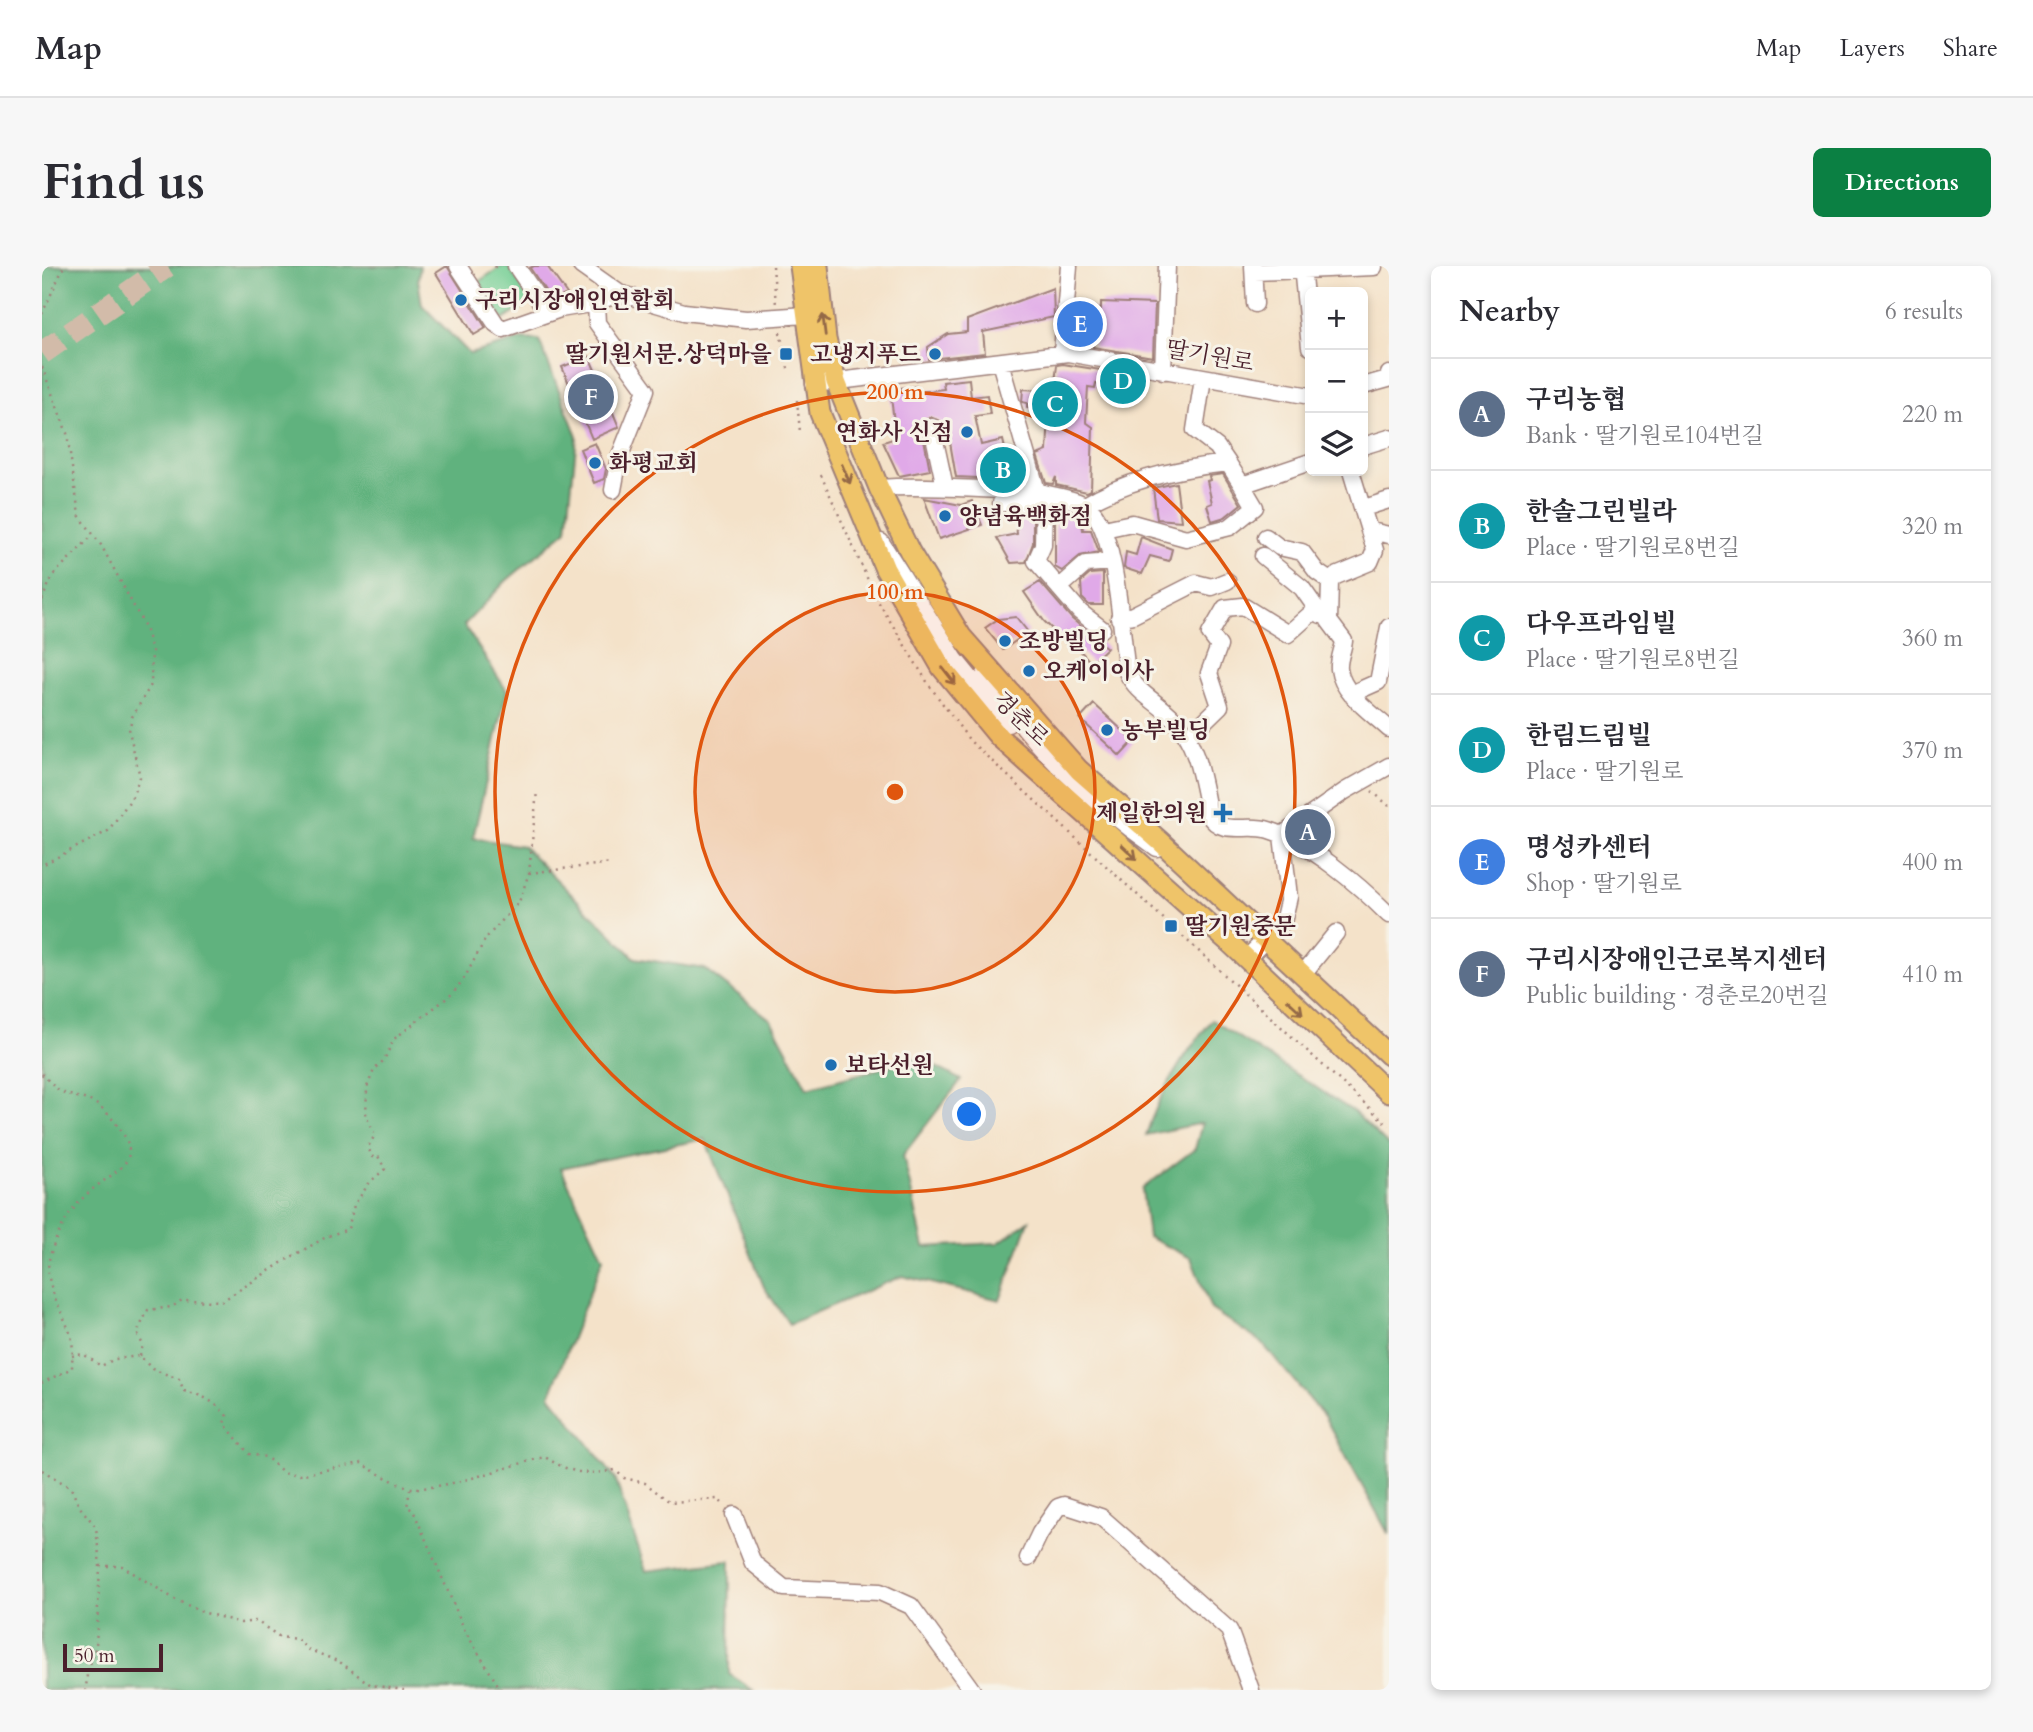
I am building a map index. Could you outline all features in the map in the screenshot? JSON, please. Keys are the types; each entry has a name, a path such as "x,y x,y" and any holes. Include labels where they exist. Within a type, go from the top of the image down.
{"main road":[{"name":"경춘로","path":"800,266 820,413 885,569 942,668 999,737 1046,776 1247,958 1389,1093"},
{"name":"경춘로","path":"818,266 826,338 836,382 879,488 910,552 961,636 1079,771 1199,878 1389,1055"}],"street":[{"path":"458,266 500,329 548,313 596,303 619,293"},
{"path":"516,266 548,313"},
{"path":"580,266 619,293 684,312 746,319 806,315"},
{"path":"1062,353 1069,266"},
{"path":"1163,371 1167,266"},
{"path":"1255,304 1253,269 1374,268"},
{"path":"1302,269 1305,298"},
{"path":"596,303 597,323 646,390 619,458 613,490"},
{"name":"딸기원로","path":"814,384 1062,353 1083,354 1163,371 1305,395"},
{"path":"1000,362 1041,496 1043,545 1036,561 1059,588 1102,629"},
{"path":"1368,385 1388,379 1389,374"},
{"path":"1104,529 1132,523 1182,538 1223,530 1237,524 1255,507 1217,447 1195,430 1203,377"},
{"path":"932,427 945,487"},
{"path":"1368,445 1389,439"},
{"path":"1085,505 1098,497 1162,475 1228,463"},
{"path":"1242,485 1305,464"},
{"path":"1330,624 1330,582 1336,576 1370,562 1375,550 1354,476"},
{"path":"879,488 927,485 967,491 1041,496 1085,505 1096,514 1104,529 1112,562 1129,677 1142,692 1171,715 1187,738 1199,765 1209,815 1213,822 1226,828 1261,828 1282,835 1319,855 1389,915"},
{"path":"1001,503 1041,496"},
{"path":"1364,508 1389,500"},
{"path":"1371,531 1389,535"},
{"path":"1266,537 1282,548 1302,552 1317,572 1330,582"},
{"path":"1263,556 1302,588 1315,610 1343,637 1339,669 1351,694 1389,729"},
{"path":"1059,588 1086,564 1112,562"},
{"path":"1119,618 1133,615 1196,583 1212,587 1227,581"},
{"path":"1187,738 1220,706 1209,673 1219,646 1209,634 1225,608 1243,606 1288,634 1315,610"},
{"path":"1351,694 1383,686 1389,627"},
{"path":"1282,835 1389,766"},
{"path":"1247,958 1283,922 1290,897 1282,835"},
{"path":"1302,975 1336,933"},
{"path":"1028,1558 1040,1533 1058,1507 1064,1505 1101,1517 1229,1630 1251,1690"},
{"path":"734,1516 753,1563 784,1588 880,1592 911,1606 972,1690"}],"path":[{"path":"42,314 64,266"},
{"path":"772,266 776,316 789,373"},
{"path":"42,367 67,433 79,515 101,545 144,625 152,650 151,685 132,717 129,732 140,777 127,806 108,831 42,865"},
{"path":"797,400 800,432"},
{"path":"42,600 53,575 92,536"},
{"path":"1363,781 1389,806"},
{"path":"140,1356 143,1345 137,1333 148,1310 172,1307 182,1300 222,1301 286,1259 328,1236 348,1229 354,1205 370,1182 385,1169 378,1156 372,1157 368,1147 376,1135 366,1116 367,1087 374,1070 384,1060 394,1039 452,994 465,977 486,938 519,902 529,873 537,792"},
{"path":"529,873 612,863"},
{"path":"42,1074 60,1091 95,1102 121,1131 128,1148 122,1170 82,1199 54,1240 48,1265 72,1339 72,1368 42,1383"},
{"path":"72,1356 83,1354 102,1366 115,1359 140,1356"},
{"path":"140,1356 152,1369 179,1379 184,1391 200,1395 217,1405 227,1416 224,1423 232,1436 249,1454 266,1457 283,1472 299,1475 361,1463 371,1471 410,1489 439,1486 545,1457 575,1473 589,1476 615,1471 624,1478 645,1483 670,1502 718,1500 734,1516"},
{"path":"42,1470 71,1488 79,1506 96,1527 100,1566 96,1646 87,1674 86,1690"},
{"path":"410,1489 407,1507 413,1510 464,1631 500,1690"},
{"path":"100,1566 122,1566 176,1600 202,1612 242,1623 256,1621 280,1637 297,1639 307,1649 340,1662 370,1685 404,1690"}],"green space":[{"path":"42,266 420,266 418,279 422,305 470,354 522,339 539,340 577,436 567,530 506,581 464,625 507,691 473,838 523,846 635,958 705,969 771,1020 807,1088 919,1058 961,1080 903,1155 924,1247 998,1243 1029,1221 1000,1300 902,1276 789,1324 764,1287 705,1139 561,1168 603,1258 550,1395 615,1478 646,1571 730,1561 729,1674 753,1690 42,1690"},
{"path":"502,266 508,266 532,301 503,320 478,282"},
{"path":"1212,1020 1354,1112 1389,1146 1389,1535 1324,1416 1262,1343 1211,1309 1191,1258 1148,1237 1142,1189 1195,1149 1202,1123 1146,1135 1173,1074"}],"building":[{"name":"구리시장애인연합회","path":"447,266 486,328 474,335 436,273"},
{"path":"547,266 567,294 552,301 530,268"},
{"path":"1053,288 1054,317 983,332 985,353 929,359 928,347 948,334 967,332 967,320"},
{"path":"1101,302 1155,304 1153,357 1093,347 1094,338 1074,337 1076,308 1101,309"},
{"path":"589,356 619,427 592,439 562,367"},
{"path":"1057,365 1138,376 1136,389 1096,383 1095,388 1088,387 1086,422 1093,427 1091,490 1087,492 1056,485 1056,477 1053,484 1046,483 1037,455 1047,451 1049,414 1033,413 1034,409 1027,408 1027,403 1022,402 1023,389 1054,391"},
{"path":"969,379 971,397 987,395 990,414 975,416 981,445 1003,440 1008,462 1023,480 956,477 947,425 945,438 940,421 930,417 925,420 922,429 930,470 899,476 883,442 896,438 890,389 918,386 919,392 944,389 943,382"},
{"name":"화평교회","path":"595,443 606,469 604,479 594,483 580,449"},
{"path":"1223,474 1241,504 1225,517 1212,521 1207,505 1212,503 1207,481 1210,480 1209,476"},
{"path":"1176,483 1181,521 1157,519 1153,488"},
{"path":"924,498 961,505 972,501 982,525 939,539"},
{"path":"1055,506 1081,515 1083,530 1091,530 1099,552 1080,556 1062,571 1055,567"},
{"path":"1015,514 1033,514 1033,543 1026,562 1011,563 997,538 1017,534"},
{"path":"1141,537 1172,549 1169,561 1150,556 1142,574 1124,568 1126,552 1136,555"},
{"path":"1103,573 1103,605 1089,605 1082,598 1081,582 1090,574"},
{"path":"1040,582 1072,619 1107,648 1091,663 1072,641 1068,645 1044,621 1024,592"},
{"name":"조방빌딩","path":"1016,617 1028,632 1003,650 985,628 998,619"},
{"name":"농부빌딩","path":"1094,704 1134,741 1120,756 1080,719"}],"tunnel":[{"path":"42,353 167,266"}],"place":[{"name":"구리시장애인연합회","path":"461,300"},
{"name":"명성카센터","path":"1080,324"},
{"name":"딸기원서문.상덕마을","path":"786,354"},
{"name":"고냉지푸드","path":"935,354"},
{"name":"한림드림빌","path":"1123,381"},
{"name":"구리시장애인근로복지센터","path":"591,397"},
{"name":"다우프라임빌","path":"1055,404"},
{"name":"연화사 신점","path":"967,432"},
{"name":"화평교회","path":"595,463"},
{"name":"한솔그린빌라","path":"1003,470"},
{"name":"양념육백화점","path":"945,516"},
{"name":"조방빌딩","path":"1005,641"},
{"name":"오케이이사","path":"1029,671"},
{"name":"농부빌딩","path":"1107,730"},
{"name":"제일한의원","path":"1223,813"},
{"name":"구리농협","path":"1308,832"},
{"name":"딸기원중문","path":"1171,926"},
{"name":"보타선원","path":"831,1065"}]}
